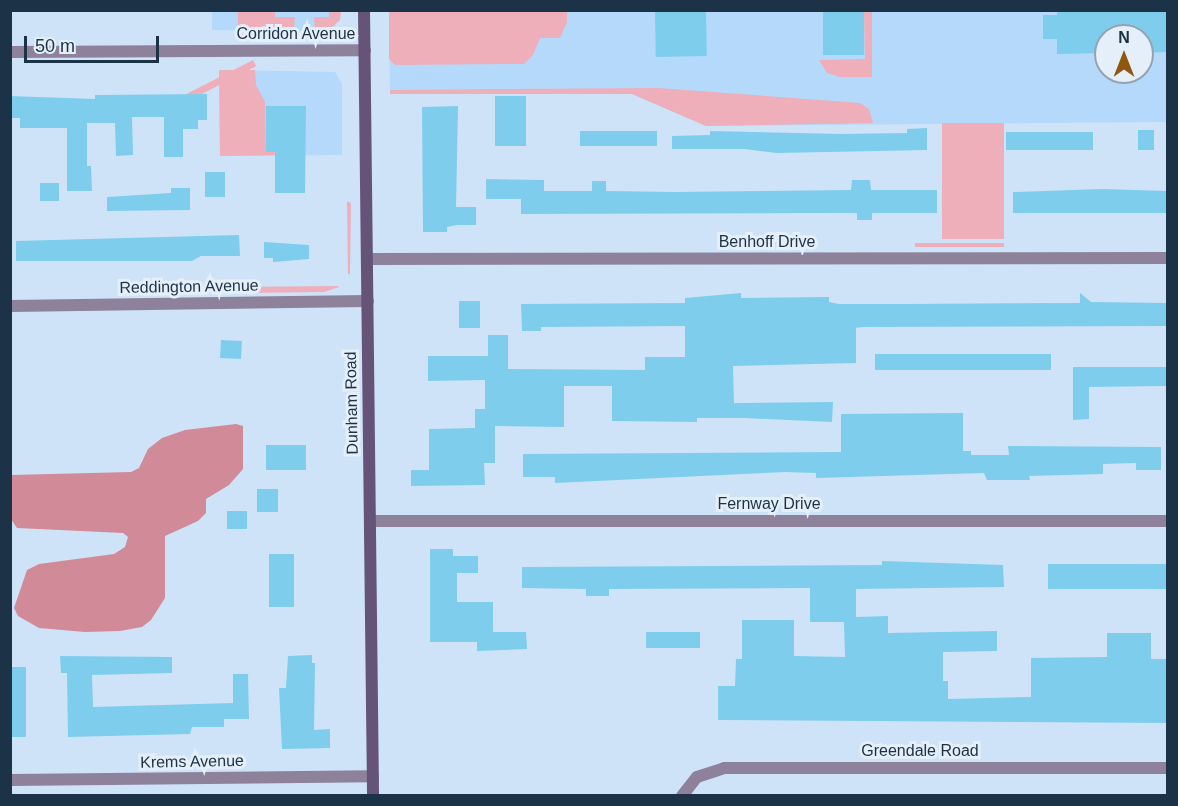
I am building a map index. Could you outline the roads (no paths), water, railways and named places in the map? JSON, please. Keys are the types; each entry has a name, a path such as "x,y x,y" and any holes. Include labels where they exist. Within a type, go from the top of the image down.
{"street":[{"name":"Dunham Road","path":"364,10 373,795"},
{"name":"Corridon Avenue","path":"10,52 365,50"},
{"name":"Benhoff Drive","path":"367,259 1167,258"},
{"name":"Reddington Avenue","path":"10,306 368,302"},
{"name":"Fernway Drive","path":"370,521 1167,521"},
{"name":"Greendale Road","path":"682,795 697,777 724,768 1167,768"},
{"name":"Krems Avenue","path":"10,780 373,776"}]}
